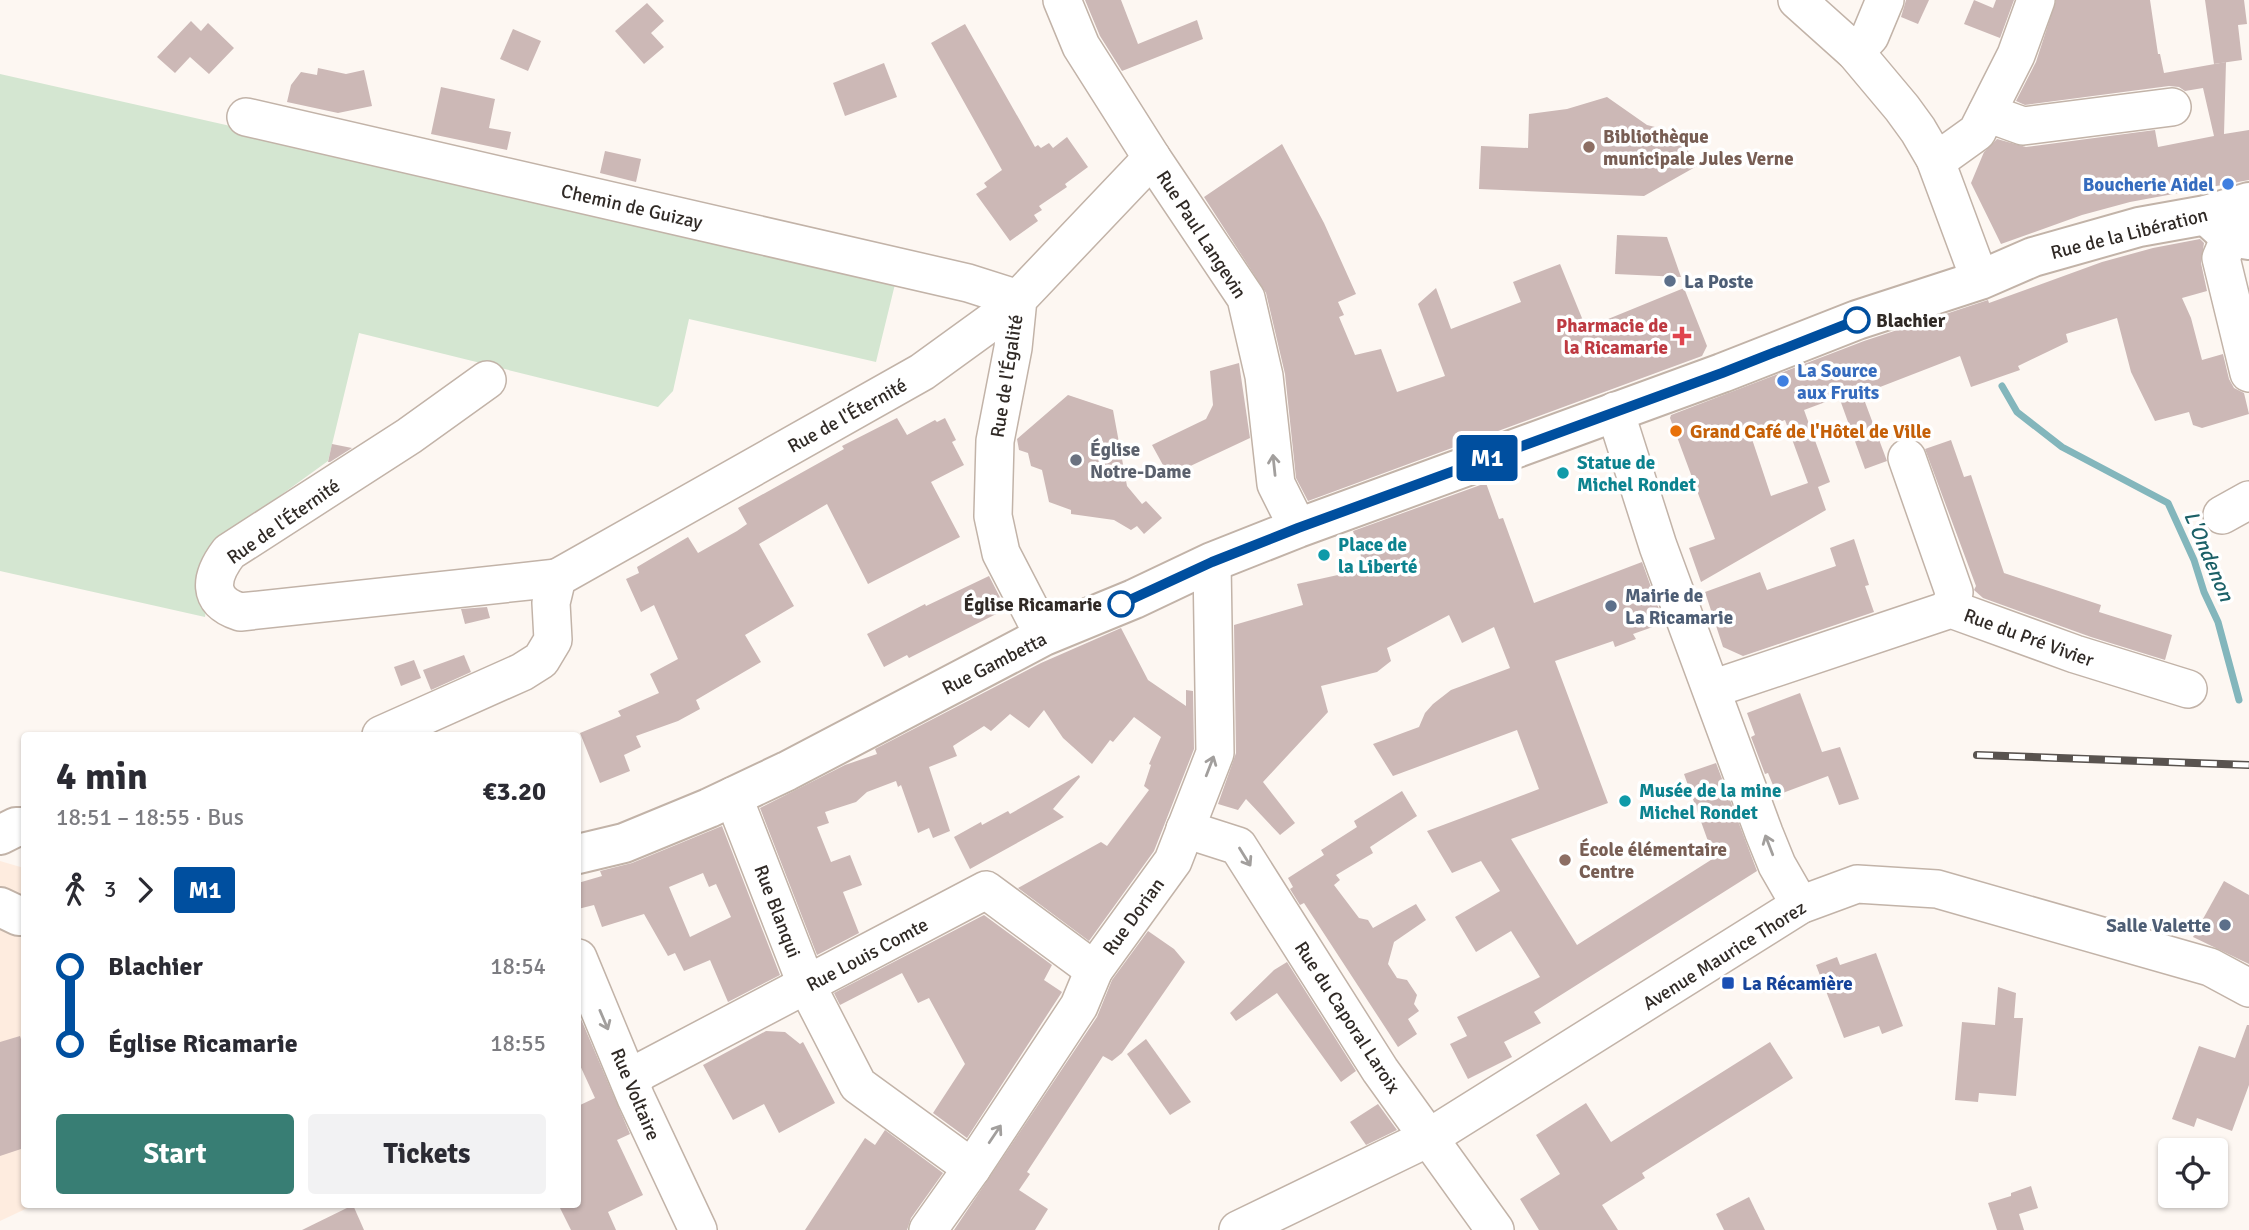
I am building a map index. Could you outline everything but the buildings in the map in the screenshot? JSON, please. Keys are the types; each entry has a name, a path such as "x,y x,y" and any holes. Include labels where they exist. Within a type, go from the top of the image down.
{"main road":[{"name":"Rue de la Libération","path":"1615,411 1857,320 1980,280 2033,257 2139,227 2228,231 2249,202"},
{"name":"Rue Gambetta","path":"581,853 624,843 733,796 787,771 1044,636 1134,599 1212,562 1615,411"},
{"path":"0,835 21,827"}],"street":[{"name":"Rue Paul Langevin","path":"1062,0 1081,46 1246,298 1264,376 1276,484 1298,528"},
{"path":"1797,0 1856,52 1902,108 1935,159 1980,280"},
{"path":"1856,52 1870,36 1885,0"},
{"path":"1935,159 1978,132 2016,55 2036,0"},
{"path":"1987,113 2022,126 2172,107"},
{"name":"Chemin de Guizay","path":"246,117 968,283 1018,299"},
{"name":"Rue de l'Égalité","path":"1044,636 1001,553 993,516 995,440 1013,348 1018,299 1152,158"},
{"path":"2228,231 2221,258 2249,373"},
{"name":"Rue de l'Éternité","path":"487,380 409,436 229,552 215,576 216,593 220,602 240,612 557,578 922,372 1018,299"},
{"path":"1615,411 1658,546 1777,865 1800,905"},
{"path":"1907,458 1954,592 1951,609"},
{"name":"Rue Dorian","path":"928,1230 1079,1006 1094,970 1173,861 1215,753 1212,562"},
{"path":"388,732 522,672 541,660 553,640 551,603 557,578"},
{"name":"Rue du Pré Vivier","path":"1712,689 1951,609 2086,657 2188,688"},
{"name":"Rue Blanqui","path":"733,796 807,986 858,1085 972,1168"},
{"name":"Rue du Caporal Laroix","path":"1185,829 1238,846 1380,1070 1495,1230"},
{"name":"Avenue Maurice Thorez","path":"1238,1230 1430,1137 1800,905 1857,884 1937,889 2210,967 2249,988"},
{"name":"Rue Louis Comte","path":"630,1081 642,1071 986,890 1094,970"},
{"name":"Rue Voltaire","path":"581,965 636,1098 698,1230"}],"shaded area":[{"path":"0,861 21,867 21,1208 28,1208 0,1221"}],"green space":[{"path":"0,74 897,276 876,362 689,319 673,391 658,407 359,333 328,461 216,542 205,617 0,571"}],"waterway":[{"name":"L'Ondenon","path":"2002,386 2017,412 2062,447 2168,503 2218,622 2239,700"}],"railway":[{"path":"1977,755 2249,765"}],"bus line":[{"name":"M1","path":"1121,604 1212,562 1298,528 1722,373 1857,320"}],"place":[{"name":"Bibliothèque municipale Jules Verne","path":"1589,147"},
{"name":"Boucherie Aidel","path":"2228,184"},
{"name":"La Poste","path":"1670,281"},
{"name":"Blachier","path":"1857,320"},
{"name":"Pharmacie de la Ricamarie","path":"1682,336"},
{"name":"La Source aux Fruits","path":"1783,381"},
{"name":"Grand Café de l'Hôtel de Ville","path":"1676,431"},
{"name":"Église Notre-Dame","path":"1076,460"},
{"name":"Statue de Michel Rondet","path":"1563,473"},
{"name":"Place de la Liberté","path":"1324,555"},
{"name":"Église Ricamarie","path":"1121,604"},
{"name":"Mairie de La Ricamarie","path":"1611,606"},
{"name":"Musée de la mine Michel Rondet","path":"1625,801"},
{"name":"École élémentaire Centre","path":"1565,860"},
{"name":"Salle Valette","path":"2225,925"},
{"name":"La Récamière","path":"1728,983"}]}
